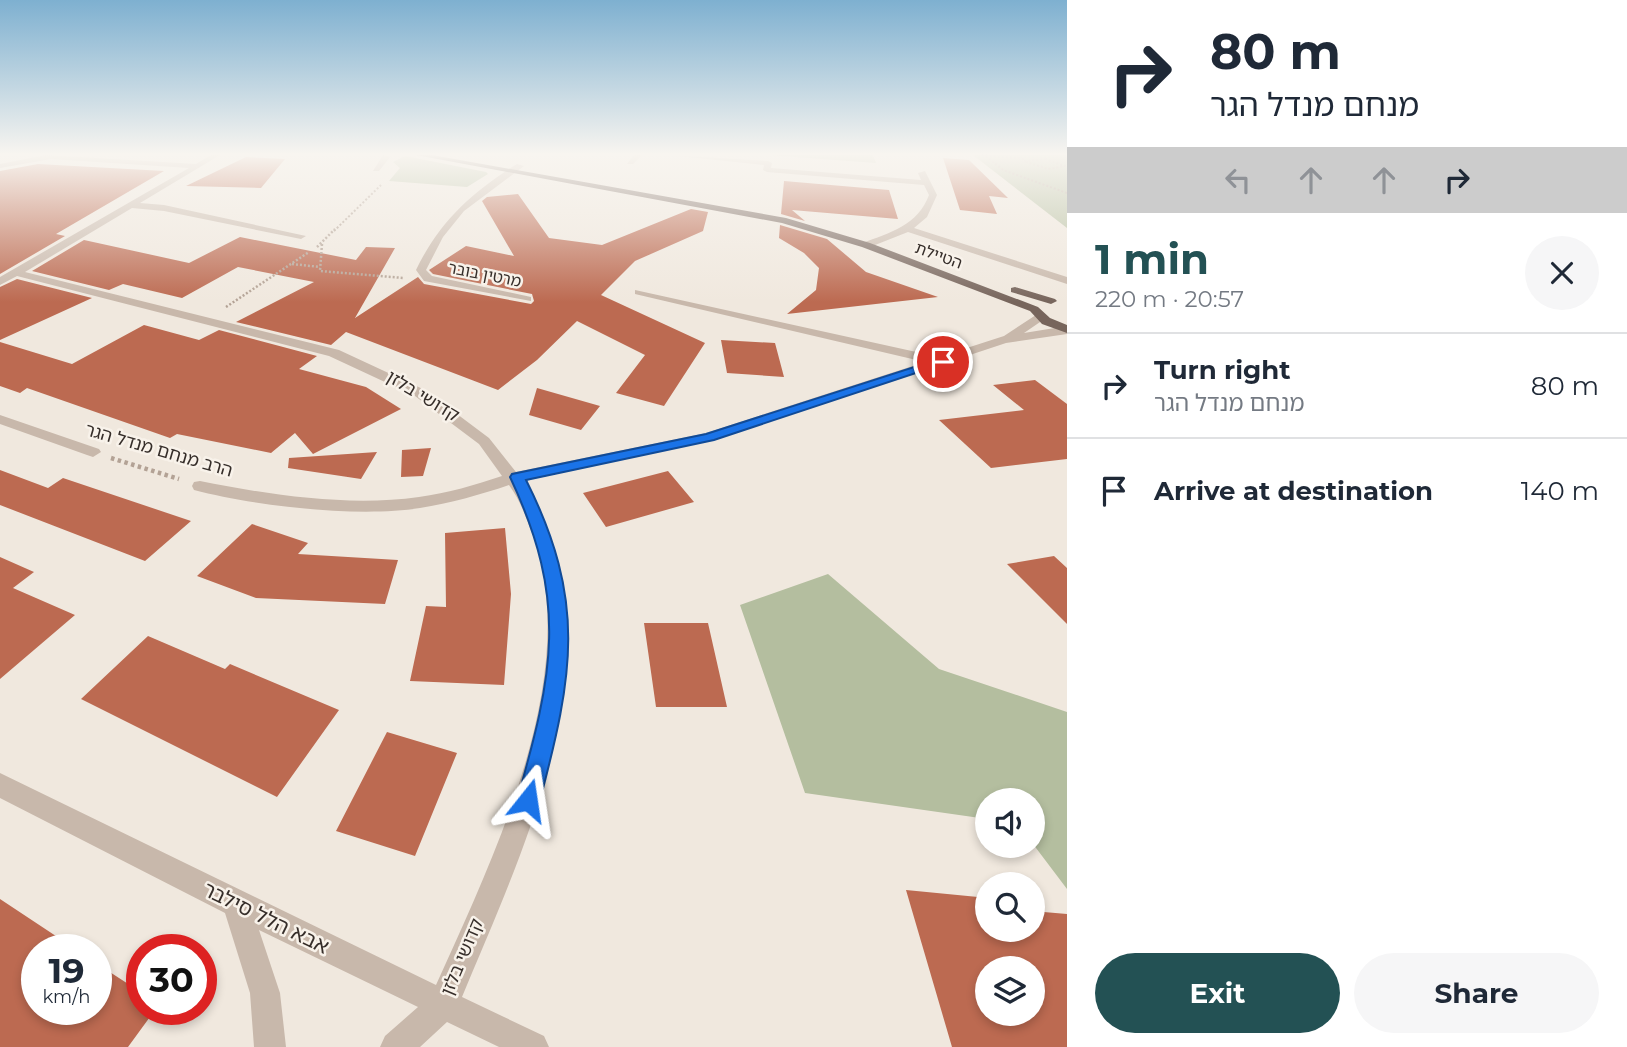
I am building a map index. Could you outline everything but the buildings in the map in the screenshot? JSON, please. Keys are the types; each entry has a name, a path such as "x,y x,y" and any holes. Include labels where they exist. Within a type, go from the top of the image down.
{"main road":[{"name":"הטיילת","path":"705,204 758,214 866,246 1037,313 1067,330"},
{"name":"הטיילת","path":"739,204 771,209 881,240 1051,300 1067,301"},
{"path":"1037,313 1037,304 1051,300"}],"street":[{"name":"מרטין בובר","path":"463,204 424,262 423,276 527,299"},
{"path":"866,246 909,229 931,204"},
{"path":"0,282 130,205 164,208 301,236"},
{"path":"909,229 1067,281"},
{"name":"קדושי בלזן","path":"16,273 334,353 378,369 413,386 468,423 517,477 534,512 550,559 558,602 560,653 551,719 528,800 443,1003"},
{"path":"639,292 943,362"},
{"path":"1004,340 1037,313"},
{"path":"1004,340 1067,330"},
{"name":"הרב מנחם מנדל הגר","path":"200,486 284,500 377,506 467,493 517,477 709,437 1004,340"},
{"name":"הרב מנחם מנדל הגר","path":"0,419 93,452"},
{"name":"אבא הלל סילבר","path":"0,785 236,904 533,1047"},
{"path":"236,904 265,993 271,1047"},
{"path":"396,1047 443,1003"}],"path":[{"path":"322,244 320,271 398,278 423,276"},
{"path":"292,264 320,267"},
{"name":"הרב מנחם מנדל הגר","path":"93,452 200,486"}],"green space":[{"path":"1036,204 1067,204 1067,228"},
{"path":"828,574 939,669 1067,712 1067,889 1044,858 1045,788 975,788 975,817 805,793 740,605"}],"route":[{"path":"528,800 551,719 560,653 558,602 550,559 534,512 517,477 709,437 943,362"}]}
